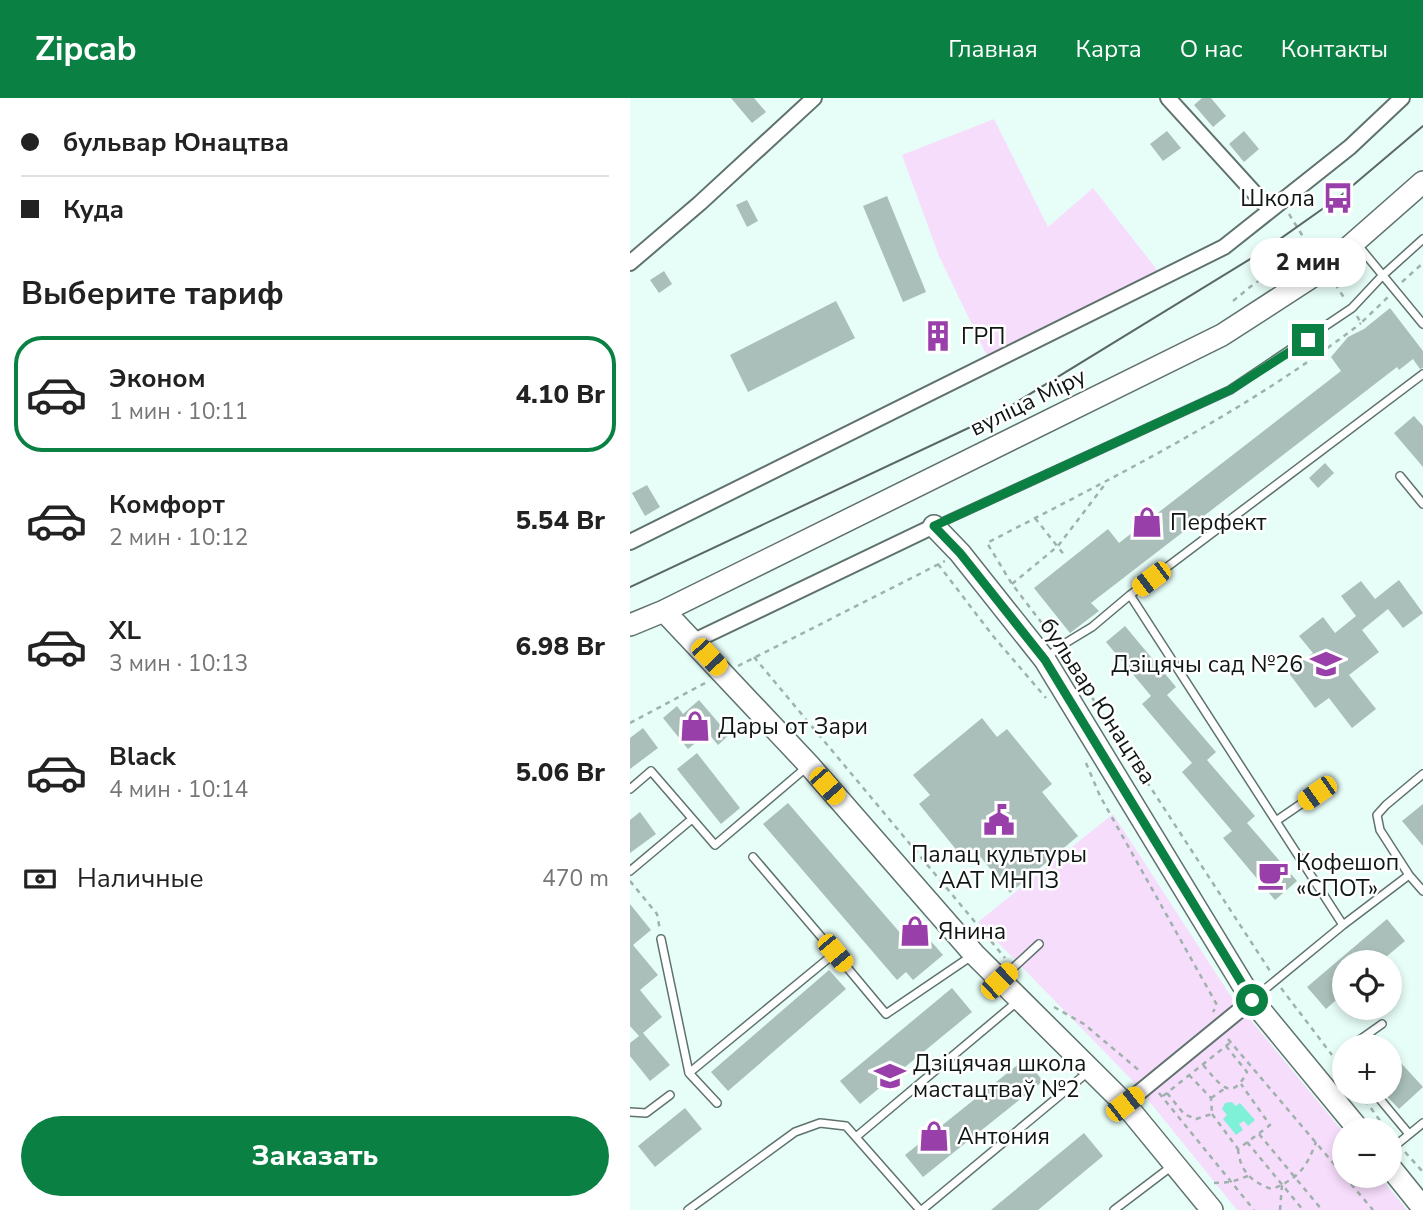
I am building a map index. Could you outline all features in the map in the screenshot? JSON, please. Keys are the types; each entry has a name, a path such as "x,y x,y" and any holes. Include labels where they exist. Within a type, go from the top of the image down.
{"street":[{"path":"630,263 814,98"},
{"path":"1168,98 1269,209"},
{"path":"630,542 1224,247 1350,147 1402,98"},
{"name":"вуліца Міру","path":"630,625 664,611 1222,335 1324,269 1423,182"},
{"path":"694,641 934,526"},
{"name":"бульвар Юнацтва","path":"934,526 1052,653 1252,1000 1349,1118"},
{"path":"664,611 809,765 974,954 1006,974 1018,1001 1092,1069 1125,1104 1212,1210"},
{"path":"1125,1104 1252,1000"},
{"path":"1402,1182 1423,1208"}],"lane":[{"path":"934,526 1230,390 1352,309 1382,276 1423,239"},
{"path":"1356,243 1423,324"},
{"path":"1052,653 1093,627 1130,595 1423,374"},
{"path":"1400,476 1423,504"},
{"path":"1130,595 1343,925"},
{"path":"630,789 651,771 715,845 809,765"},
{"path":"1423,774 1385,805 1377,815 1380,830 1409,875 1423,891"},
{"path":"1276,821 1317,793"},
{"path":"630,871 692,819"},
{"path":"753,857 886,1014 974,954"},
{"path":"1252,1000 1409,875"},
{"path":"662,939 689,1073 717,1103"},
{"path":"1006,974 1040,944"},
{"path":"689,1073 835,953"},
{"path":"856,1137 1018,1001"},
{"path":"1368,1034 1382,1024"},
{"path":"688,1210 796,1132 820,1123 846,1126 921,1210 1092,1069"},
{"path":"630,1112 646,1113 670,1095"},
{"path":"1384,1104 1409,1135"},
{"path":"1402,1140 1423,1123"},
{"path":"1114,1210 1175,1165"}],"path":[{"path":"1233,301 1255,283 1312,251"},
{"path":"1405,279 1423,263"},
{"path":"630,723 960,553 987,543 1223,418 1317,357 1361,323"},
{"path":"1012,584 1058,546 1108,480"},
{"path":"1035,518 1065,555"},
{"path":"987,543 1052,653 1276,981 1332,1056"},
{"path":"939,564 993,636 1053,706"},
{"path":"754,657 1006,974"},
{"path":"1085,761 1100,796 1217,1005 1209,1019 1373,1210"},
{"path":"630,881 657,914 662,939"},
{"path":"1052,1006 1083,1024 1163,1096 1254,1210"},
{"path":"1163,1096 1231,1042"},
{"path":"1203,1065 1224,1088 1231,1090 1241,1084 1247,1072 1226,1046"},
{"path":"1189,1075 1211,1098 1212,1114 1238,1149 1239,1164 1248,1176 1261,1186 1272,1189 1295,1177 1308,1164 1315,1142"},
{"path":"1238,1149 1270,1125 1241,1084"},
{"path":"1211,1098 1224,1088"},
{"path":"1167,1093 1184,1114 1196,1119 1212,1114"},
{"path":"1259,1134 1322,1210"},
{"path":"1247,1142 1303,1210"},
{"path":"1402,1149 1423,1172"},
{"path":"1280,1210 1282,1185"},
{"path":"1361,1210 1367,1204"}],"shaded area":[{"path":"994,119 1048,227 1093,188 1158,271 988,358 939,256 902,155"},
{"path":"1113,814 1230,995 1332,1118 1332,1188 1389,1188 1407,1210 1237,1210 1132,1080 978,922"},
{"path":"1232,1102 1236,1106 1240,1103 1255,1120 1248,1126 1244,1121 1239,1124 1243,1130 1236,1135 1223,1119 1227,1115 1222,1109 1225,1103"}],"building":[{"path":"731,98 754,98 766,112 752,123"},
{"path":"1202,98 1211,98 1226,116 1213,127 1194,105"},
{"path":"1167,131 1181,148 1163,161 1150,144"},
{"path":"1244,131 1259,149 1244,162 1229,144"},
{"path":"887,196 926,292 903,302 863,206"},
{"path":"747,200 758,221 747,227 736,205"},
{"path":"664,271 672,284 659,293 650,280"},
{"path":"836,301 855,338 748,392 730,355"},
{"path":"1390,308 1423,351 1423,368 1420,369 1413,359 1399,370 1397,367 1091,603 1099,611 1070,633 1034,588 1108,529 1119,543 1341,371 1331,357 1348,337 1364,329"},
{"path":"1414,416 1423,426 1423,467 1394,433"},
{"path":"1325,463 1334,473 1318,488 1309,478"},
{"path":"647,485 660,507 645,516 632,493"},
{"path":"1399,580 1423,613 1403,628 1388,609 1362,630 1379,652 1349,675 1376,709 1352,728 1329,698 1315,708 1288,672 1313,653 1299,636 1323,617 1335,633 1356,616 1341,596 1361,581 1375,599"},
{"path":"1125,626 1176,687 1167,695 1216,752 1207,760 1255,816 1247,823 1297,881 1275,900 1223,838 1232,831 1182,772 1192,763 1142,704 1151,696 1106,642"},
{"name":"Дары от Зари","path":"699,700 729,735 718,745 708,733 688,749 663,718 677,706 683,714"},
{"name":"Палац культуры ААТ МНПЗ","path":"982,718 997,737 1007,729 1052,784 1042,792 1078,836 1010,893 974,849 963,858 919,804 930,795 913,775"},
{"path":"643,728 658,748 630,769 630,738"},
{"path":"697,753 740,808 721,824 677,769"},
{"path":"788,803 908,942 922,931 943,955 913,980 906,972 897,980 763,824"},
{"path":"1423,804 1423,846 1402,821"},
{"path":"640,812 656,834 630,853 630,820"},
{"path":"630,904 651,930 633,945 658,975 640,990 662,1017 643,1033 670,1065 650,1081 630,1056 630,1043 639,1036 630,1026"},
{"path":"1387,919 1405,941 1394,950 1351,950"},
{"path":"1332,966 1332,1004 1326,1009 1307,987"},
{"path":"829,970 846,989 728,1091 711,1072"},
{"path":"952,988 972,1012 860,1104 840,1081"},
{"path":"1025,1059 1043,1081 923,1177 905,1155"},
{"path":"1402,1064 1423,1087 1399,1109 1394,1104 1402,1104"},
{"path":"685,1108 702,1129 655,1167 638,1146"},
{"path":"1084,1133 1103,1156 1038,1210 991,1210"}],"tram line":[{"path":"630,587 994,416 1260,253 1338,198 1423,126"}],"place":[{"name":"Школа","path":"1338,198"},
{"name":"ГРП","path":"938,336"},
{"name":"Перфект","path":"1147,522"},
{"name":"Дзіцячы сад №26","path":"1326,664"},
{"name":"Дары от Зари","path":"695,726"},
{"name":"Палац культуры ААТ МНПЗ","path":"999,820"},
{"name":"Кофешоп «СПОТ»","path":"1273,875"},
{"name":"Янина","path":"915,931"},
{"name":"Дзіцячая школа мастацтваў №2","path":"890,1076"},
{"name":"Антония","path":"934,1136"}],"route":[{"path":"1252,1000 1045,660 960,553 934,526 1230,390 1308,340"}]}
